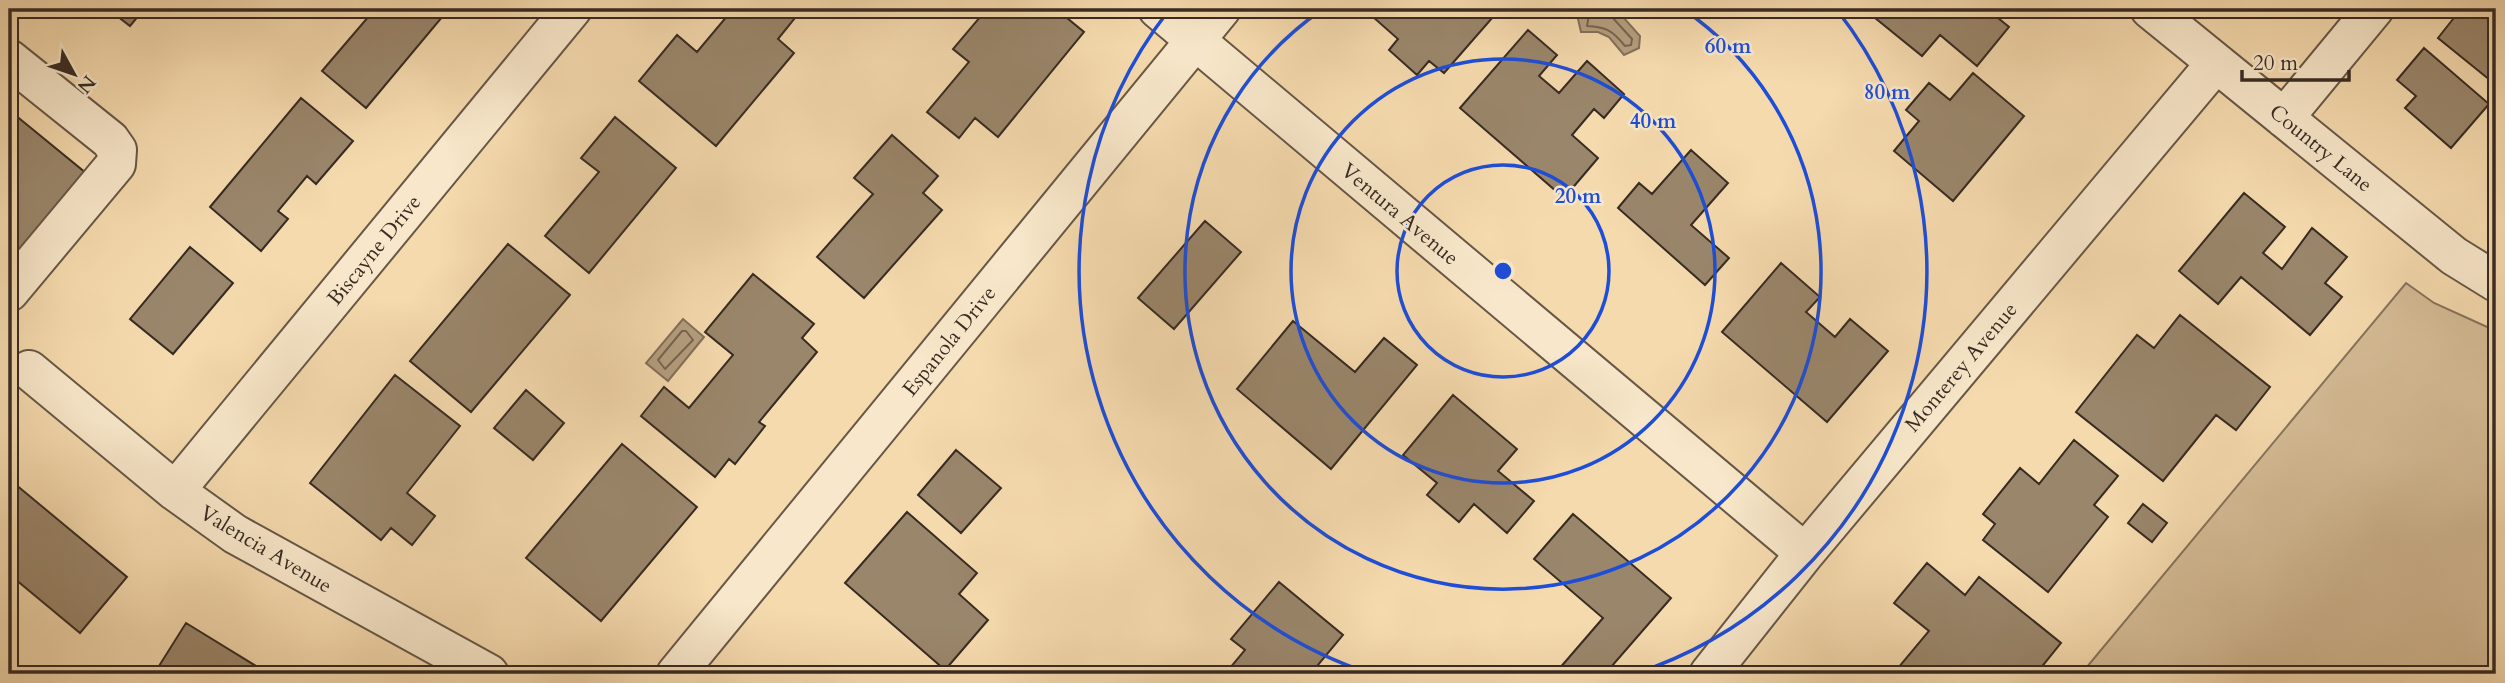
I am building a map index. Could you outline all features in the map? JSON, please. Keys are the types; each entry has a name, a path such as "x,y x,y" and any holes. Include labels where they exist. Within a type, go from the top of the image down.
{"street":[{"name":"Biscayne Drive","path":"175,491 572,9"},
{"name":"Ventura Avenue","path":"1158,9 1805,553"},
{"name":"Espanola Drive","path":"676,674 1221,9"},
{"name":"Country Lane","path":"2150,9 2454,256 2496,282"},
{"path":"2284,118 2374,9"},
{"path":"9,59 110,141 117,150 116,164 9,292"},
{"name":"Monterey Avenue","path":"1709,674 1805,553 2217,63"},
{"name":"Valencia Avenue","path":"29,370 175,491 235,534 489,674"}],"shaded area":[{"path":"2406,283 2434,303 2496,331 2496,674 2081,674"}],"water":[{"path":"1585,9 1616,9 1640,36 1639,48 1624,55 1609,37 1598,32 1581,32 1578,19"},
{"path":"683,319 704,337 668,381 646,363"}],"building":[{"path":"108,9 144,9 130,26"},
{"path":"375,9 448,10 366,108 322,71"},
{"path":"733,9 784,9 795,18 778,39 794,53 716,146 639,81 677,35 697,52"},
{"path":"972,9 1056,9 1084,32 998,137 975,118 959,138 927,112 969,62 953,49 981,16"},
{"path":"1364,9 1500,9 1444,73 1429,61 1417,75 1389,50 1398,39"},
{"path":"1864,9 1987,9 2009,27 1977,66 1940,35 1922,56"},
{"path":"2461,9 2496,9 2496,85 2438,38"},
{"path":"1528,30 1557,55 1539,76 1559,93 1587,61 1624,94 1604,118 1594,109 1572,135 1598,158 1564,198 1460,108"},
{"path":"2424,48 2489,104 2451,148 2405,108 2416,96 2397,80"},
{"path":"1973,73 2024,116 1953,201 1894,151 1919,121 1906,110 1929,83 1950,100"},
{"path":"301,98 353,141 316,184 307,176 278,211 288,219 261,251 210,207"},
{"path":"9,110 92,178 28,257 9,242"},
{"path":"615,117 676,168 589,273 545,236 599,172 581,158"},
{"path":"892,135 938,176 923,193 942,210 864,298 817,257 873,194 854,178"},
{"path":"1691,150 1728,183 1691,225 1729,258 1705,285 1618,208 1639,183 1652,194"},
{"path":"2244,193 2285,227 2263,253 2282,269 2312,228 2347,257 2325,283 2342,297 2310,335 2241,277 2218,304 2179,271"},
{"path":"1205,221 1241,252 1174,329 1138,298"},
{"path":"508,244 570,295 471,412 410,361"},
{"path":"190,247 233,283 173,354 130,319"},
{"path":"1781,263 1820,297 1806,312 1835,337 1850,319 1888,351 1827,422 1722,332"},
{"path":"753,274 814,324 802,338 817,352 759,422 765,426 735,464 729,459 715,477 641,416 664,387 689,408 733,355 705,332"},
{"path":"2180,315 2270,387 2236,430 2216,415 2163,481 2076,412 2137,335 2154,348"},
{"path":"1293,321 1355,372 1384,338 1417,365 1331,469 1237,389"},
{"path":"395,375 460,426 407,493 435,516 412,545 391,528 381,540 310,483"},
{"path":"526,390 564,423 533,460 494,428"},
{"path":"1453,395 1517,449 1498,471 1534,501 1507,533 1474,504 1459,522 1427,495 1437,483 1403,455"},
{"path":"2074,440 2118,476 2094,505 2108,517 2048,592 1983,540 1995,524 1983,514 2020,468 2039,484"},
{"path":"622,444 697,507 601,621 526,558"},
{"path":"956,450 1001,488 961,533 918,495"},
{"path":"9,479 127,577 80,633 9,574"},
{"path":"2143,504 2167,523 2152,542 2128,523"},
{"path":"907,512 977,573 959,594 988,620 945,670 845,583"},
{"path":"1573,514 1671,598 1605,674 1565,674 1559,669 1603,618 1534,559"},
{"path":"1927,563 1965,595 1979,577 2061,643 2036,674 1893,674 1929,631 1894,603"},
{"path":"1279,582 1343,635 1317,666 1328,674 1225,674 1245,650 1231,639"},
{"path":"186,623 269,674 154,674"}]}
